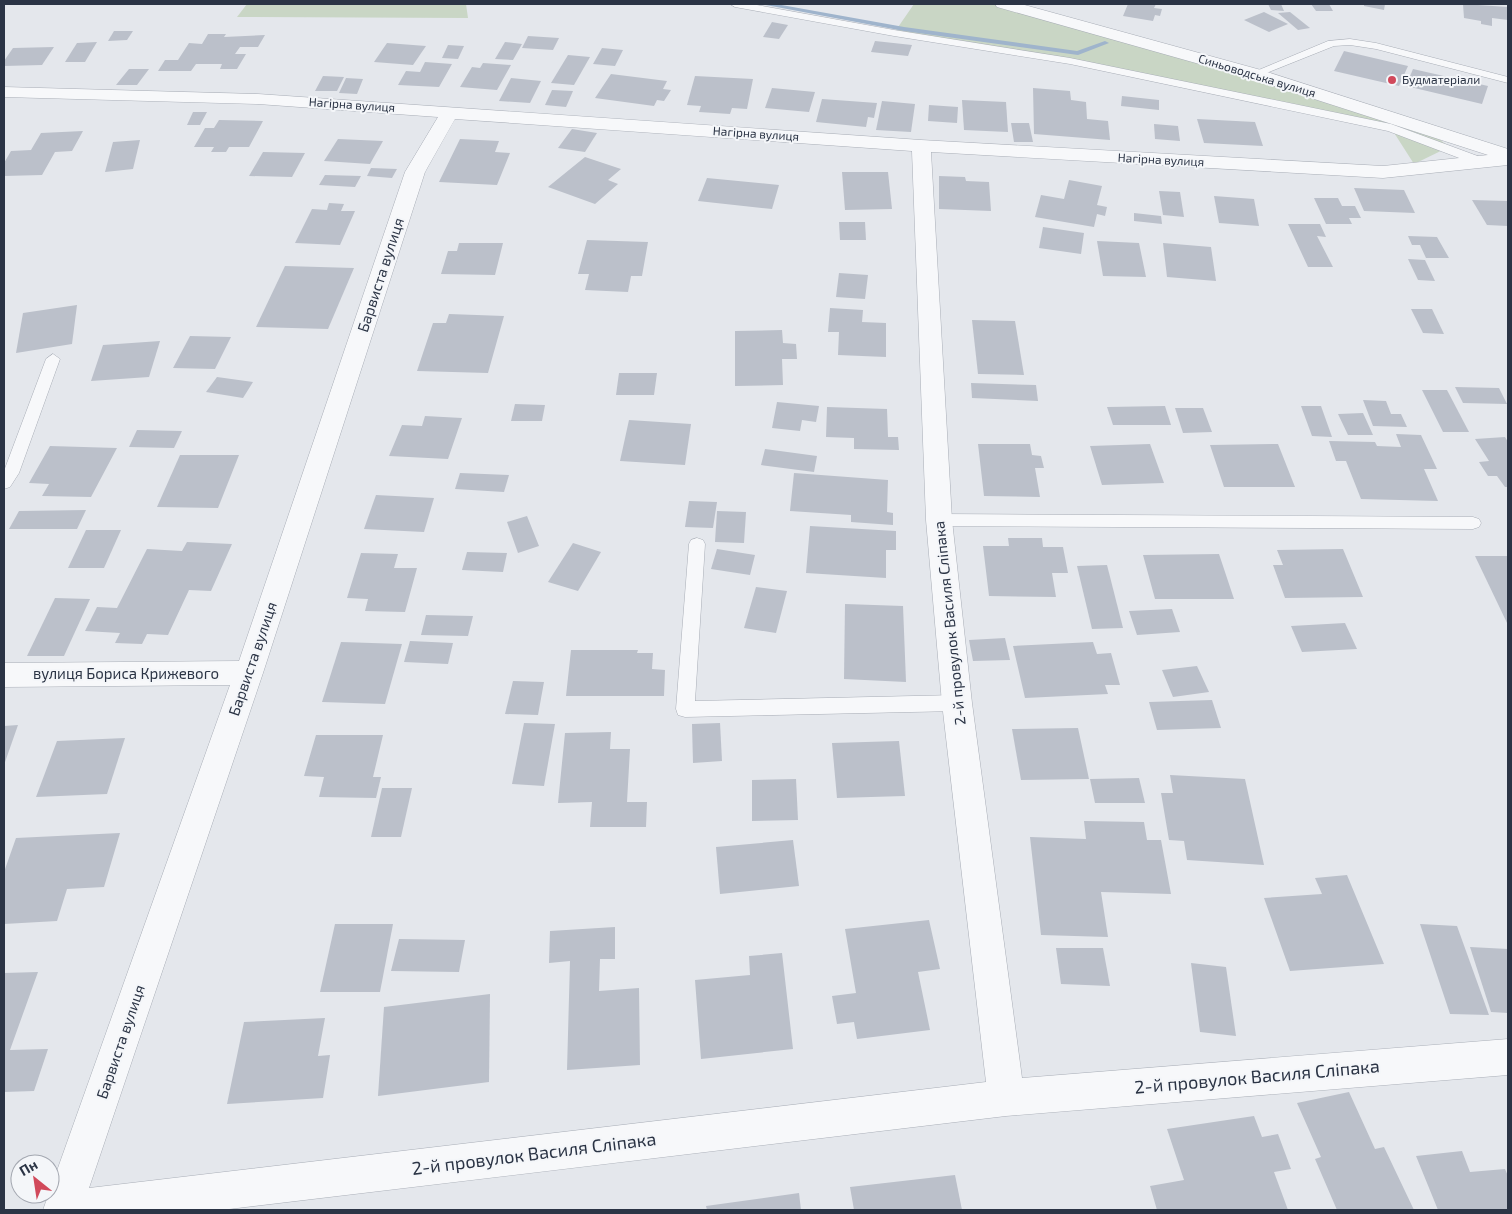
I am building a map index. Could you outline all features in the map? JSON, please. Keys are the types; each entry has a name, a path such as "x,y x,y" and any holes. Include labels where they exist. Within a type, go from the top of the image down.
{"street":[{"name":"Синьоводська вулиця","path":"1002,4 1254,74 1508,157"},
{"name":"Нагірна вулиця","path":"4,92 258,99 921,146 1383,172 1442,168 1508,157"},
{"name":"Барвиста вулиця","path":"62,1210 249,673 414,172 450,112"},
{"name":"2-й провулок Василя Сліпака","path":"921,146 939,520 957,703 1006,1098"},
{"name":"вулиця Бориса Крижевого","path":"4,675 249,673"},
{"name":"2-й провулок Василя Сліпака","path":"62,1210 1006,1098 1508,1057"}],"lane":[{"path":"735,4 894,33 1070,61 1372,124 1424,138 1479,161"},
{"path":"1254,74 1332,43 1350,42 1376,46 1508,80"},
{"path":"4,483 11,473 53,359"},
{"path":"939,520 1473,523"},
{"path":"697,544 685,709 957,703"}],"green space":[{"path":"247,4 466,4 468,18 237,17"},
{"path":"914,4 1003,4 1255,74 1433,134 1449,147 1414,164 1391,128 1070,61 894,33"}],"building":[{"path":"1128,4 1156,4 1154,8 1162,9 1160,16 1155,15 1153,21 1123,16"},
{"path":"1268,4 1281,4 1284,11 1271,10"},
{"path":"1311,4 1329,4 1333,11 1316,11"},
{"path":"1364,4 1385,4 1384,10 1364,6"},
{"path":"1463,4 1508,7 1508,20 1492,18 1492,26 1481,24 1481,21 1464,18"},
{"path":"1264,12 1288,24 1269,32 1244,20"},
{"path":"1290,12 1310,28 1298,30 1278,13"},
{"path":"772,22 788,25 779,39 763,37"},
{"path":"114,31 133,31 127,40 108,41"},
{"path":"208,34 226,34 224,37 265,35 258,47 240,47 235,54 246,54 237,69 220,69 222,64 196,64 191,71 158,71 165,60 178,60 189,43 202,44"},
{"path":"528,36 559,38 553,50 522,48"},
{"path":"875,41 912,45 908,56 871,52"},
{"path":"97,42 85,62 65,62 77,43"},
{"path":"505,42 522,44 513,60 495,59"},
{"path":"387,43 426,46 413,65 374,62"},
{"path":"448,45 464,46 458,59 442,58"},
{"path":"54,47 42,65 4,66 4,61 13,48"},
{"path":"602,48 623,50 615,66 593,64"},
{"path":"1344,51 1408,66 1399,86 1334,71"},
{"path":"568,55 590,57 574,85 551,83"},
{"path":"425,62 452,64 439,87 398,85 406,71 420,72"},
{"path":"483,63 511,65 497,90 460,87 472,67 480,68"},
{"path":"129,69 149,69 137,85 116,85"},
{"path":"1413,69 1488,86 1482,104 1406,86"},
{"path":"611,74 667,81 663,89 671,90 664,101 657,100 654,106 595,98"},
{"path":"323,76 344,77 337,91 315,91"},
{"path":"695,76 753,79 747,109 732,108 730,114 699,112 701,106 687,105"},
{"path":"346,78 363,79 357,94 339,93"},
{"path":"511,78 541,81 530,103 499,101"},
{"path":"772,88 815,92 809,112 765,108"},
{"path":"1033,88 1070,91 1071,100 1086,102 1087,119 1108,121 1110,140 1034,134"},
{"path":"552,90 573,91 566,107 545,105"},
{"path":"1122,96 1159,100 1159,110 1121,106"},
{"path":"822,99 877,103 874,118 868,117 866,127 816,122"},
{"path":"962,100 1006,102 1008,132 964,130"},
{"path":"882,101 915,104 911,132 876,130"},
{"path":"929,105 958,107 957,123 928,121"},
{"path":"193,112 207,112 200,125 187,125"},
{"path":"1197,119 1255,122 1263,146 1204,143"},
{"path":"219,120 263,121 249,147 229,147 226,152 211,152 214,147 194,147 205,128 214,128"},
{"path":"1011,123 1029,123 1033,142 1014,142"},
{"path":"1154,124 1178,126 1180,141 1155,139"},
{"path":"572,129 597,133 585,152 558,148"},
{"path":"83,131 72,151 55,152 42,175 4,176 4,163 11,151 31,150 41,133"},
{"path":"338,139 383,141 370,164 324,161"},
{"path":"460,139 499,141 495,152 510,153 497,185 439,182"},
{"path":"140,140 133,169 105,172 113,142"},
{"path":"263,152 305,153 292,177 249,176"},
{"path":"585,157 621,169 608,180 618,184 595,204 548,187"},
{"path":"371,168 397,169 392,178 367,176"},
{"path":"842,172 888,172 892,209 845,210"},
{"path":"325,175 361,176 355,187 319,185"},
{"path":"939,176 965,177 966,181 989,182 991,211 939,209"},
{"path":"707,178 779,185 772,209 698,201"},
{"path":"1069,180 1102,186 1097,205 1107,207 1105,216 1097,214 1094,227 1035,217 1041,195 1064,199"},
{"path":"1354,188 1404,190 1415,213 1364,211"},
{"path":"1159,191 1180,192 1184,217 1163,215"},
{"path":"1214,196 1254,199 1259,226 1219,223"},
{"path":"1314,198 1338,198 1342,206 1355,206 1361,218 1349,218 1352,224 1326,224"},
{"path":"1472,200 1508,201 1508,226 1487,225"},
{"path":"329,203 344,204 341,211 355,211 340,245 295,243 312,209 327,210"},
{"path":"1134,213 1161,216 1162,224 1134,221"},
{"path":"839,222 865,222 866,240 840,240"},
{"path":"1288,224 1320,224 1326,237 1317,236 1333,267 1308,267"},
{"path":"1043,227 1084,233 1081,254 1039,248"},
{"path":"1408,236 1437,237 1449,258 1426,258 1420,245 1412,245"},
{"path":"587,240 648,242 642,276 631,276 628,292 585,290 589,274 578,274"},
{"path":"1097,241 1139,243 1146,277 1103,276"},
{"path":"459,243 503,243 495,275 441,274 448,251 457,251"},
{"path":"1163,243 1211,247 1216,281 1167,277"},
{"path":"1408,259 1425,260 1435,281 1418,280"},
{"path":"285,266 354,268 328,329 256,327"},
{"path":"839,273 868,275 865,299 836,297"},
{"path":"77,305 72,344 16,353 23,313"},
{"path":"830,308 863,310 862,322 886,323 886,357 838,355 839,332 828,332"},
{"path":"1411,309 1432,309 1444,334 1423,333"},
{"path":"449,314 504,316 488,373 417,371 433,323 446,323"},
{"path":"972,320 1015,321 1024,375 978,374"},
{"path":"782,330 783,343 796,344 797,359 782,359 783,385 735,386 735,331"},
{"path":"190,336 231,337 215,369 173,368"},
{"path":"160,341 149,377 91,381 103,345"},
{"path":"619,373 657,373 654,395 616,395"},
{"path":"217,377 253,382 243,398 206,392"},
{"path":"971,383 1036,385 1038,401 972,398"},
{"path":"1455,387 1499,388 1507,404 1463,403"},
{"path":"1422,390 1447,390 1469,432 1443,432"},
{"path":"1363,400 1386,401 1391,414 1401,414 1407,427 1373,426"},
{"path":"777,402 819,406 816,422 802,420 800,431 772,428"},
{"path":"515,404 545,405 542,421 511,421"},
{"path":"1165,406 1171,425 1113,425 1107,407"},
{"path":"1301,406 1321,406 1332,437 1312,436"},
{"path":"827,407 887,409 888,437 898,437 899,450 854,449 854,438 826,437"},
{"path":"1175,408 1203,408 1212,432 1183,433"},
{"path":"1363,413 1373,435 1348,435 1338,414"},
{"path":"425,416 462,418 448,459 389,456 402,425 422,426"},
{"path":"629,420 691,424 685,465 620,461"},
{"path":"137,430 182,431 174,448 129,447"},
{"path":"1396,434 1421,435 1437,469 1424,469 1438,501 1361,499 1346,461 1336,461 1329,441 1375,442 1377,446 1401,447"},
{"path":"1505,437 1508,442 1508,487 1505,487 1497,476 1488,476 1479,462 1489,461 1475,439"},
{"path":"978,444 1030,444 1032,455 1041,456 1044,468 1035,468 1040,497 984,496"},
{"path":"1150,444 1164,483 1102,485 1090,446"},
{"path":"1278,444 1295,487 1224,487 1210,445"},
{"path":"50,446 117,448 91,497 42,496 49,484 29,483"},
{"path":"765,449 817,456 814,472 761,465"},
{"path":"180,455 239,455 218,508 157,507"},
{"path":"460,473 509,475 504,492 455,489"},
{"path":"794,473 888,480 887,512 893,513 893,525 851,522 851,515 790,511"},
{"path":"376,495 434,498 424,532 364,529"},
{"path":"689,501 717,502 713,528 685,527"},
{"path":"86,510 77,529 9,529 19,511"},
{"path":"717,511 746,512 744,543 715,542"},
{"path":"527,516 539,546 518,553 507,522"},
{"path":"810,526 896,531 896,550 886,550 886,578 806,573"},
{"path":"86,530 121,530 104,568 68,568"},
{"path":"1008,538 1042,538 1043,547 1063,547 1068,573 1052,573 1056,597 989,596 983,546 1009,546"},
{"path":"187,542 232,544 211,591 189,590 168,635 147,634 142,644 115,643 120,633 85,631 97,607 117,608 147,549 182,551"},
{"path":"573,543 601,552 578,591 548,582"},
{"path":"717,549 755,555 750,575 711,569"},
{"path":"1343,549 1363,597 1285,598 1273,565 1283,565 1277,550"},
{"path":"467,552 507,553 503,572 462,570"},
{"path":"361,553 398,554 394,568 417,568 405,612 365,611 368,599 347,598"},
{"path":"1219,554 1234,599 1155,599 1143,555"},
{"path":"1475,556 1508,556 1508,625"},
{"path":"1107,565 1123,628 1092,629 1077,566"},
{"path":"756,587 787,591 776,633 744,628"},
{"path":"55,598 90,599 64,656 27,656"},
{"path":"845,604 903,606 906,682 844,679"},
{"path":"1172,609 1180,632 1137,635 1129,611"},
{"path":"426,615 473,616 468,636 421,635"},
{"path":"1345,623 1357,649 1302,652 1291,626"},
{"path":"1005,638 1010,660 973,661 969,640"},
{"path":"410,641 453,643 448,664 404,662"},
{"path":"341,642 402,644 385,704 322,702"},
{"path":"1093,642 1097,654 1111,653 1120,685 1105,685 1108,694 1025,698 1013,646"},
{"path":"571,650 638,650 637,653 653,653 652,669 665,670 664,696 566,696"},
{"path":"1197,666 1209,692 1173,697 1162,670"},
{"path":"513,681 544,682 538,715 505,714"},
{"path":"1212,700 1221,728 1157,730 1149,702"},
{"path":"524,723 555,724 544,786 512,784"},
{"path":"720,723 722,761 693,763 692,724"},
{"path":"18,725 4,765 4,726"},
{"path":"1078,728 1089,779 1021,780 1012,729"},
{"path":"611,732 610,749 630,749 627,802 647,802 646,827 590,827 592,802 558,803 565,733"},
{"path":"316,735 383,735 373,777 381,777 376,798 319,797 324,777 304,776"},
{"path":"125,738 107,794 36,797 57,741"},
{"path":"899,741 905,796 837,798 832,743"},
{"path":"1170,775 1245,779 1264,865 1187,860 1184,841 1169,840 1161,793 1173,793"},
{"path":"1139,778 1145,803 1095,803 1090,779"},
{"path":"796,779 798,820 752,821 752,780"},
{"path":"382,788 412,788 401,837 371,837"},
{"path":"1084,821 1144,822 1147,840 1161,840 1171,894 1101,892 1108,937 1041,935 1030,837 1086,839"},
{"path":"120,833 104,887 67,889 57,921 4,924 4,872 16,838"},
{"path":"793,840 799,886 720,894 716,847"},
{"path":"1347,875 1384,964 1290,971 1264,898 1322,894 1315,878"},
{"path":"929,920 940,969 918,972 930,1030 857,1039 854,1022 837,1024 832,996 856,993 845,929"},
{"path":"335,924 393,924 380,992 320,992"},
{"path":"1420,924 1457,926 1489,1015 1450,1014"},
{"path":"615,927 615,959 600,959 599,991 639,988 640,1065 567,1070 570,961 549,963 550,931"},
{"path":"399,939 465,940 459,972 391,971"},
{"path":"1470,947 1508,949 1508,1013 1491,1012"},
{"path":"1056,948 1103,948 1110,986 1061,984"},
{"path":"782,953 793,1049 701,1059 695,980 750,975 749,956"},
{"path":"1191,963 1226,967 1236,1036 1200,1032"},
{"path":"38,972 10,1050 48,1049 34,1091 4,1092 4,973"},
{"path":"490,994 489,1082 378,1096 384,1007"},
{"path":"325,1018 318,1056 330,1055 323,1098 227,1104 244,1022"},
{"path":"1349,1092 1375,1149 1384,1147 1414,1210 1337,1210 1315,1159 1321,1157 1297,1103"},
{"path":"1254,1116 1262,1137 1278,1134 1291,1169 1274,1172 1288,1210 1157,1210 1150,1186 1184,1180 1167,1129"},
{"path":"1462,1151 1470,1172 1505,1169 1508,1176 1508,1210 1438,1210 1416,1156"},
{"path":"955,1175 962,1210 854,1210 850,1187"},
{"path":"799,1193 801,1210 707,1210 706,1206"}],"waterway":[{"path":"765,4 904,29 1078,53 1105,43"}],"place":[{"name":"Будматеріали","path":"1392,80"}]}
